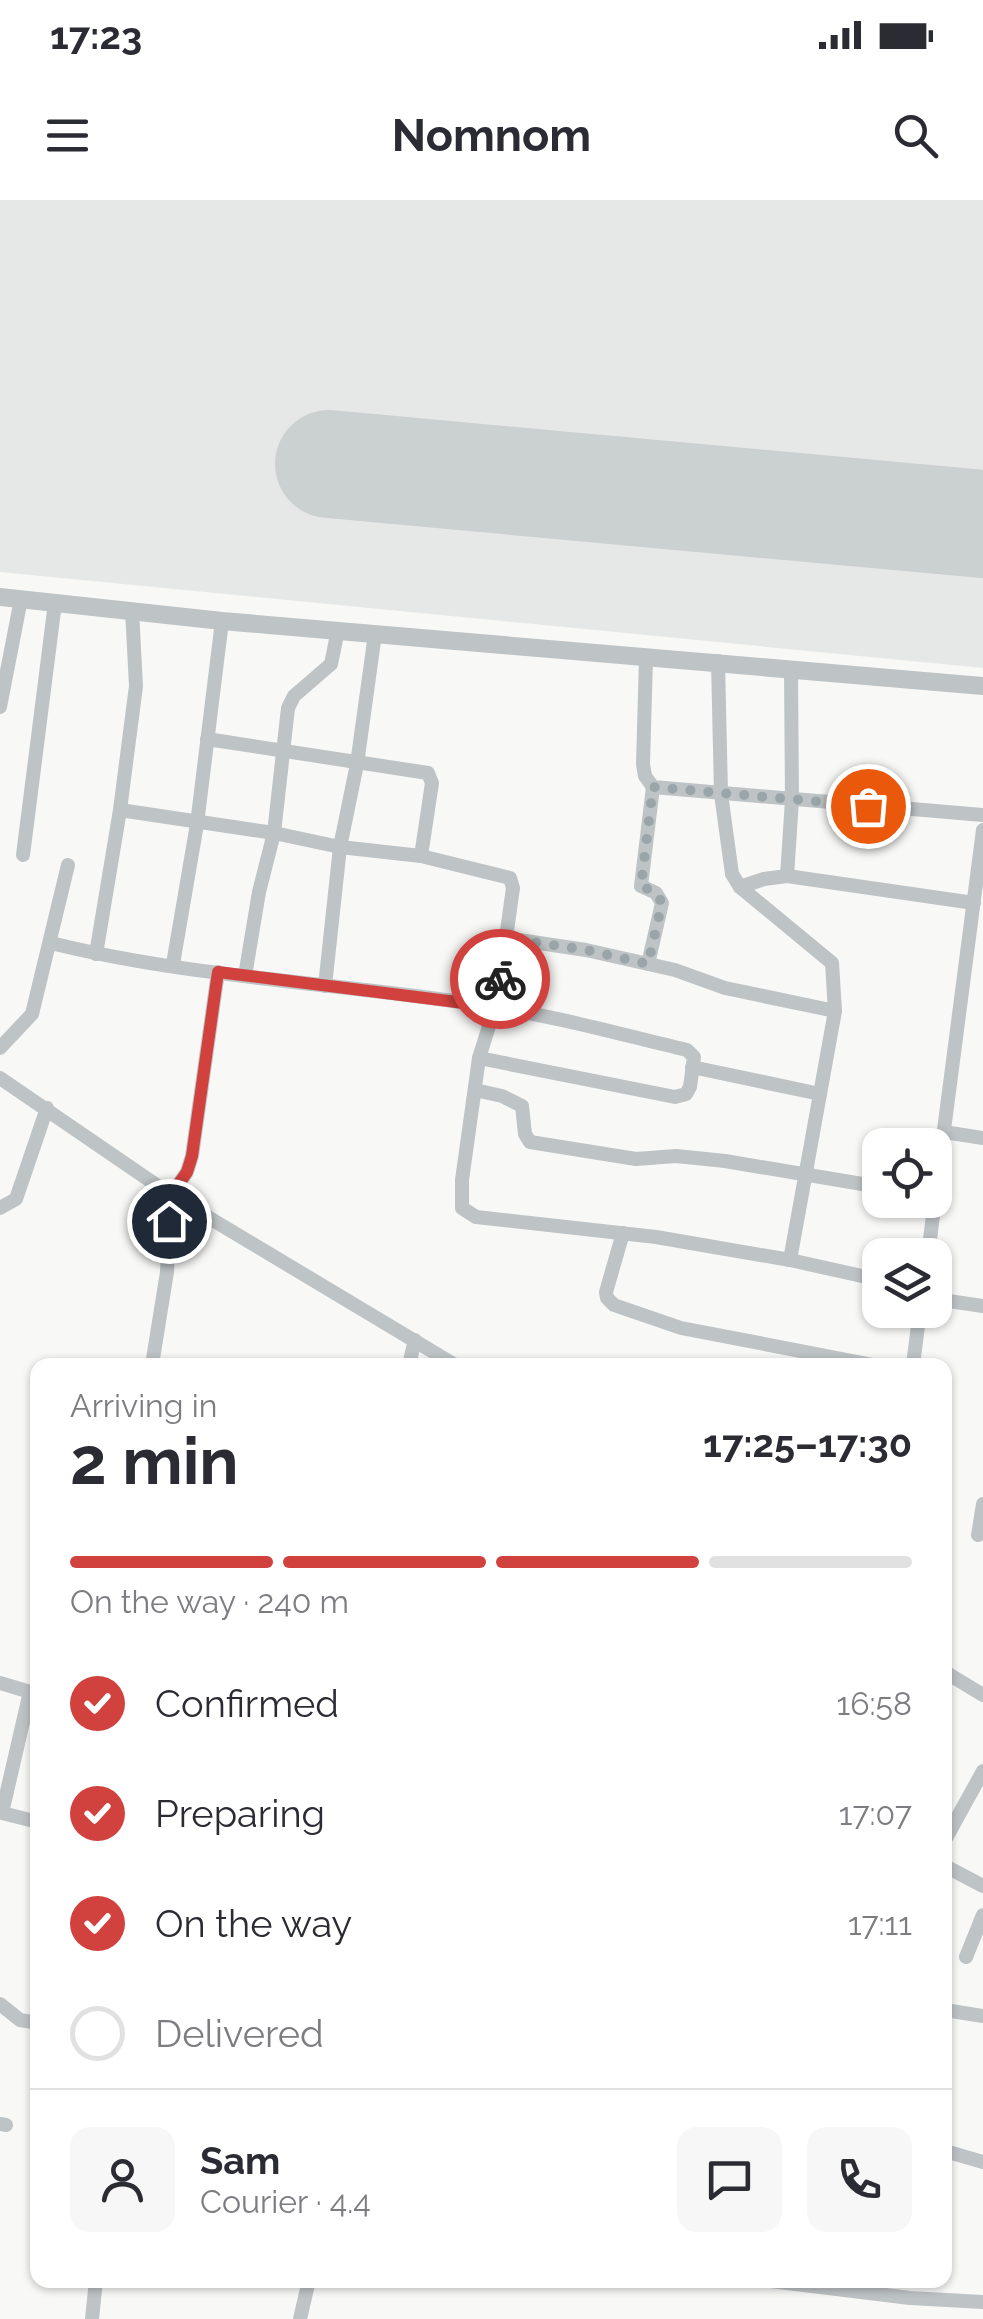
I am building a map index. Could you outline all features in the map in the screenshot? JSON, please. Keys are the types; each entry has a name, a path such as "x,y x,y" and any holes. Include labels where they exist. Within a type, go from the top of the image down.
{"street":[{"path":"0,597 222,621 983,686"},
{"path":"0,707 22,599"},
{"path":"23,855 55,603"},
{"path":"96,954 136,686 132,610"},
{"path":"174,964 197,824 222,621"},
{"path":"246,976 259,892 274,834 288,708 294,696 331,664 338,630"},
{"path":"325,986 340,848 357,764 375,634"},
{"path":"646,659 643,764 653,787 641,886 656,893 662,903 648,964"},
{"path":"718,661 722,794 732,874 740,887 832,963 834,1011 790,1260"},
{"path":"787,876 792,800 791,671"},
{"path":"206,739 424,772 431,776 421,856"},
{"path":"653,787 983,816"},
{"path":"120,810 340,848 421,856 510,878 512,888 496,1007 480,1058 462,1180 460,1203 468,1214 622,1233 790,1260 862,1276"},
{"path":"945,1128 977,928 974,903 983,830"},
{"path":"0,1048 32,1014 68,866"},
{"path":"740,887 787,876 974,903"},
{"path":"506,938 586,950 725,988 834,1011"},
{"path":"51,942 96,954 218,972 496,1007 693,1054 688,1091 675,1097 480,1058"},
{"path":"153,1358 167,1272 171,1195 187,1172 192,1156 218,972"},
{"path":"692,1067 820,1094"},
{"path":"0,1078 171,1195 444,1358"},
{"path":"474,1090 502,1096 522,1106 525,1134 530,1142 636,1159 676,1156 724,1161 862,1184"},
{"path":"0,1208 16,1200 47,1108"},
{"path":"952,1133 983,1138"},
{"path":"622,1233 606,1292 610,1302 680,1328 836,1358"},
{"path":"952,1301 983,1306"},
{"path":"914,1358 918,1328"},
{"path":"411,1358 415,1340"},
{"path":"978,1535 983,1504"},
{"path":"952,1676 983,1695"},
{"path":"0,1684 27,1691 29,1696 2,1813 30,1820"},
{"path":"952,1827 983,1771"},
{"path":"952,1870 983,1886"},
{"path":"966,1957 983,1915"},
{"path":"0,2004 20,2020 30,2022"},
{"path":"952,2011 983,2016"},
{"path":"952,2153 983,2162"},
{"path":"92,2319 95,2288"},
{"path":"300,2319 307,2288"},
{"path":"849,2288 983,2302"}],"shaded area":[{"path":"0,200 983,200 983,668 0,572"}],"runway":[{"path":"329,464 983,524"}],"way so far":[{"path":"500,979 506,938 648,964 662,903 661,897 641,886 653,787 868,806"}],"route":[{"path":"169,1221 171,1195 187,1172 192,1156 218,972 496,1007 500,979"}]}
